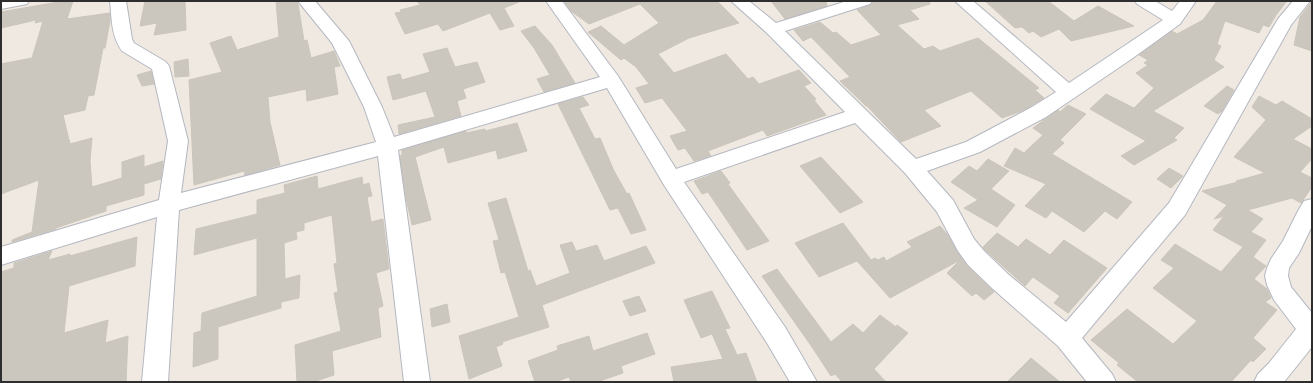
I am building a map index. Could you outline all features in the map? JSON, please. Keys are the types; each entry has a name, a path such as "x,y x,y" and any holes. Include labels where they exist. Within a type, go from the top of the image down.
{"street":[{"path":"1,4 21,1"},
{"path":"118,1 123,39 128,46 160,66 178,141 169,205 155,382"},
{"path":"306,1 340,41 373,107 387,146 417,382"},
{"path":"554,1 612,80 671,179 776,335 804,382"},
{"path":"739,1 773,29 912,168 945,206 966,245 976,258 1001,282 1067,338 1103,382"},
{"path":"773,29 864,1"},
{"path":"963,1 1068,92"},
{"path":"1143,1 1174,20"},
{"path":"912,168 973,147 1039,112 1124,56 1174,20 1188,1"},
{"path":"1067,338 1177,209 1284,23 1302,1"},
{"path":"1,256 169,205 387,146 612,80"},
{"path":"671,179 858,115"},
{"path":"1267,382 1312,330 1288,303 1276,278 1278,267 1288,253 1303,220 1312,207"}],"building":[{"path":"64,1 73,1 67,19 110,13 105,48 103,48 94,95 88,96 85,110 63,115 70,144 92,138 90,161 92,187 122,178 122,162 144,155 144,167 163,161 161,179 144,184 144,195 106,206 106,211 56,229 12,242 12,240 32,232 39,180 1,194 1,64 32,58 43,21 35,23 36,20 1,28 1,12"},
{"path":"145,1 185,1 186,30 154,35 157,23 140,26"},
{"path":"276,1 297,1 304,41 307,40 311,58 334,51 340,66 334,67 338,94 307,101 306,89 268,97 270,122 280,165 245,175 244,171 194,185 189,80 222,72 210,43 231,36 237,50 279,37"},
{"path":"417,1 519,2 504,8 514,26 500,30 490,13 443,31 438,24 405,34 395,13 401,12 400,10 420,5"},
{"path":"564,1 717,1 739,23 689,38 658,54 674,73 726,54 748,79 753,77 759,84 799,70 811,83 804,86 816,99 814,100 826,115 767,136 763,130 708,151 711,156 694,161 685,148 678,150 670,136 687,131 662,98 645,103 636,88 649,84 636,67 624,58 621,60 588,32 601,26 624,45 659,23 640,4 589,24 571,11"},
{"path":"771,1 826,1 827,6 785,19"},
{"path":"873,1 929,1 930,4 910,10 919,19 897,25 924,49 933,46 940,51 978,38 1039,88 1035,90 1044,98 1024,110 1002,118 971,91 924,110 941,126 901,142 867,106 840,81 850,77 811,37 803,41 794,30 820,22 833,33 836,32 851,45 881,35 857,10 870,5"},
{"path":"985,1 1048,1 1074,21 1098,6 1134,26 1071,41 1059,29 1041,37 1033,31 1029,33 1022,27 1015,28"},
{"path":"1217,1 1287,1 1269,27 1263,25 1259,33 1225,21 1217,44 1221,46 1214,60 1224,67 1153,111 1184,128 1174,138 1177,140 1134,165 1121,156 1146,141 1090,109 1106,94 1134,108 1154,88 1136,73 1148,65 1144,63 1148,60 1139,55 1172,31 1177,34 1203,20"},
{"path":"1312,1 1312,51 1294,45 1300,17"},
{"path":"535,26 552,45 575,83 544,92 537,79 550,75 534,48 521,31"},
{"path":"447,48 455,67 477,62 485,82 463,89 466,98 457,101 461,116 399,134 398,125 435,117 426,91 393,100 387,77 400,74 402,80 430,72 423,54"},
{"path":"188,59 189,76 175,77 174,62"},
{"path":"151,71 154,84 142,86 137,75"},
{"path":"1227,86 1234,90 1222,111 1218,114 1204,106"},
{"path":"1259,96 1276,105 1282,101 1312,119 1312,126 1293,139 1312,149 1312,159 1300,172 1312,178 1312,187 1301,203 1292,198 1248,210 1263,219 1251,232 1266,240 1253,257 1266,266 1254,279 1267,289 1271,298 1265,302 1277,310 1253,338 1266,349 1253,362 1251,360 1231,382 1138,382 1117,365 1119,363 1091,340 1127,309 1173,344 1197,321 1153,288 1174,268 1161,260 1175,244 1221,272 1243,247 1213,230 1224,216 1214,219 1227,205 1202,191 1238,182 1236,181 1265,173 1234,157 1266,120 1252,107"},
{"path":"583,97 589,105 579,108 595,139 600,138 614,171 627,194 629,193 646,230 631,234 618,208 610,210 558,104"},
{"path":"1068,105 1086,114 1060,140 1064,143 1052,154 1132,202 1117,219 1105,211 1084,232 1052,211 1046,218 1025,206 1046,184 1004,166 1015,148 1024,153 1043,135 1033,128 1058,110 1060,112"},
{"path":"517,123 527,151 498,159 496,150 448,163 444,147 415,157 431,220 412,225 406,198 400,156 402,155 402,150 466,131 466,133 485,129 485,131"},
{"path":"821,157 863,202 840,213 800,166"},
{"path":"988,159 1009,171 991,189 1015,205 997,227 964,208 978,200 951,182 969,166 977,171"},
{"path":"1169,168 1183,176 1171,188 1157,179"},
{"path":"721,171 730,183 728,184 769,241 747,250 708,192 702,194 694,181"},
{"path":"317,176 318,189 362,177 363,185 369,183 372,196 367,197 371,222 383,219 389,269 376,273 383,306 378,308 381,337 332,351 334,375 313,382 297,382 295,345 341,331 334,293 338,292 334,264 337,263 332,215 304,223 304,230 296,232 297,239 284,243 285,279 300,275 299,298 281,302 281,308 218,327 218,359 193,367 194,333 201,331 202,313 257,296 257,238 194,255 196,229 257,214 257,200 285,193 284,185"},
{"path":"506,198 528,271 530,270 536,286 570,273 560,245 572,242 576,251 597,245 604,261 646,246 655,263 542,305 549,327 502,342 503,344 496,347 502,366 469,379 459,336 519,317 505,272 501,273 493,241 499,240 488,203"},
{"path":"843,223 871,260 875,258 878,260 884,257 886,261 912,247 907,242 940,226 947,234 967,266 994,292 984,300 976,293 972,296 947,273 960,260 890,298 857,261 819,277 795,243"},
{"path":"997,233 1018,247 1026,239 1050,255 1064,240 1107,268 1068,313 1054,303 1060,296 1033,277 1025,286 985,250 983,247"},
{"path":"137,237 135,266 69,286 64,333 108,320 105,343 128,336 126,382 1,382 1,272 14,268 14,263 52,251 48,260 70,254 70,256"},
{"path":"777,269 831,342 853,324 863,333 880,315 896,327 897,325 908,333 874,369 886,382 842,382 835,374 831,376 762,276"},
{"path":"712,291 730,328 725,329 737,355 746,353 757,382 674,382 671,367 723,359 712,334 701,338 684,300"},
{"path":"639,296 646,311 630,316 623,301"},
{"path":"447,304 450,322 432,327 430,309"},
{"path":"647,333 655,354 621,366 623,373 597,382 571,382 569,377 555,382 535,382 528,361 558,350 557,346 589,336 593,351"},
{"path":"1031,358 1060,382 1007,382"}]}
